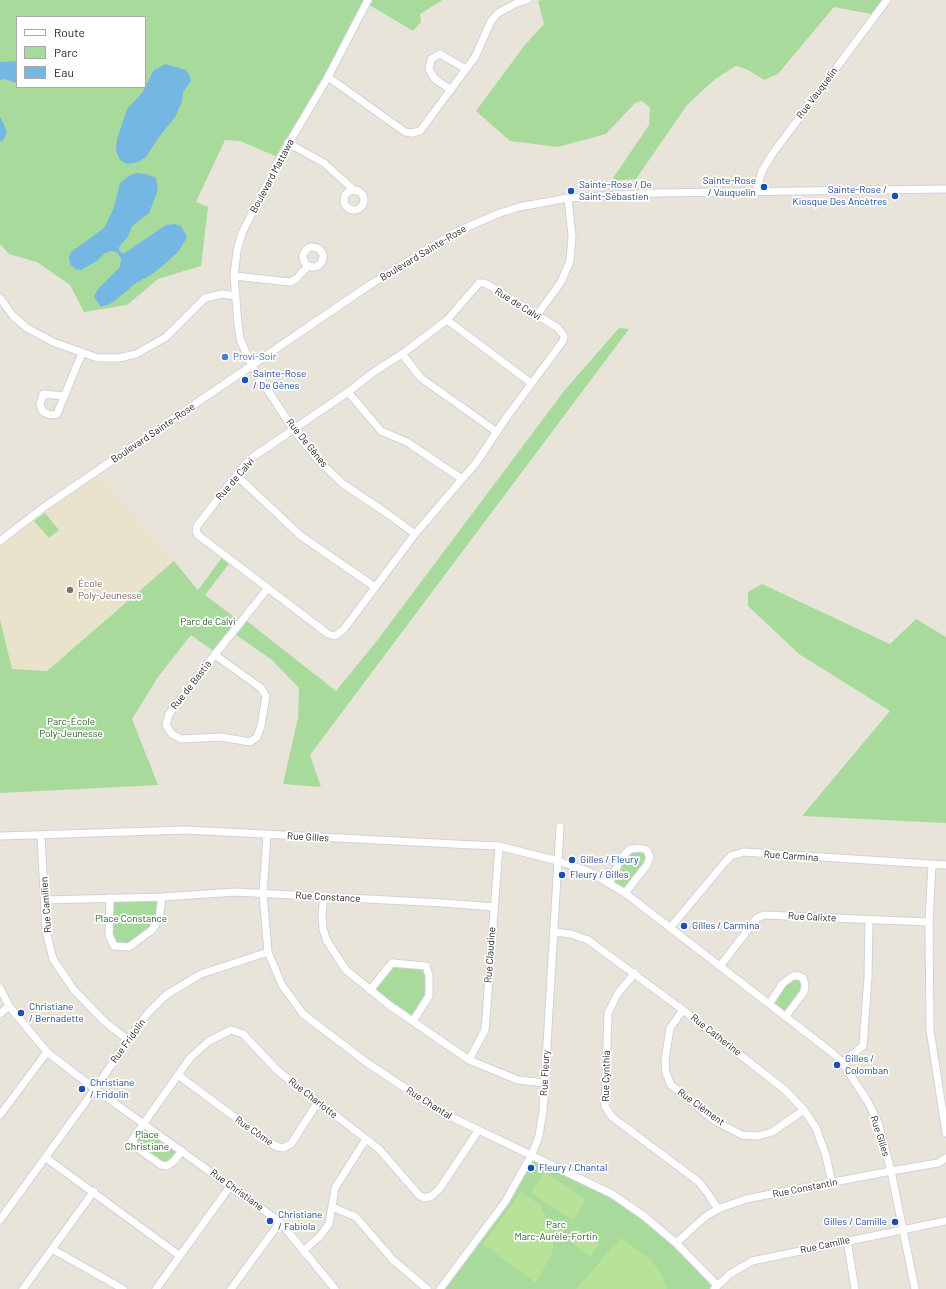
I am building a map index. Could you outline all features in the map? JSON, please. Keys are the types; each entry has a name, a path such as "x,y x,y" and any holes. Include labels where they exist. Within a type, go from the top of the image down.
{"street":[{"name":"Boulevard Mattawa","path":"252,366 240,339 234,276 237,251 242,233 288,143 328,77 368,0"},
{"path":"328,77 405,132 412,133 420,131 475,57 491,21 498,12 527,0"},
{"name":"Rue Vauquelin","path":"756,191 762,171 773,153 887,0"},
{"path":"451,90 435,79 429,69 431,59 440,54 466,69"},
{"path":"288,143 324,163 355,190"},
{"name":"Boulevard Sainte-Rose","path":"0,541 30,518 368,286 454,233 497,214 519,207 568,198 655,193 946,189"},
{"path":"536,315 561,282 570,261 572,236 568,198"},
{"path":"234,276 290,282 296,279 308,266"},
{"name":"Rue de Calvi","path":"479,283 484,283 558,328 564,336 563,341 531,383 476,464 415,534 344,629 335,636 328,634 198,535 196,531 197,526 236,476 253,457 348,392 375,371 402,354 446,320 479,283"},
{"path":"1,300 13,316 27,328 53,342 98,358 119,358 136,354 166,337 205,298 222,294 236,296"},
{"path":"0,311 1,300"},
{"path":"446,320 531,383"},
{"path":"64,396 82,353"},
{"path":"402,354 421,378 497,432"},
{"name":"Rue De Gênes","path":"252,366 293,429 318,460 343,484 386,512 415,534"},
{"path":"348,392 381,431 407,442 462,479"},
{"path":"236,476 301,536 375,587"},
{"name":"Rue de Bastia","path":"215,655 261,688 266,696 257,737 250,742 221,737 181,739 172,734 166,725 168,714 268,588"},
{"name":"Rue Fleury","path":"440,1289 505,1202 532,1154 539,1136 545,1083 560,827"},
{"name":"Rue Gilles","path":"0,836 41,836 186,830 499,846 558,861 588,871 625,893 786,1016 842,1062 868,1102 878,1123 891,1170 915,1289"},
{"name":"Rue Chantal","path":"267,835 263,893 268,952 282,985 303,1014 366,1062 441,1112 532,1154 612,1194 644,1216 676,1243 715,1287"},
{"name":"Rue Camilien","path":"41,836 46,931 53,958 74,990 105,1022 128,1040"},
{"name":"Rue Claudine","path":"469,1060 485,1030 499,846"},
{"path":"609,884 621,858 630,849 640,848 647,850 650,857 647,865 625,893"},
{"name":"Rue Carmina","path":"670,928 726,861 731,856 744,852 946,866"},
{"path":"932,865 929,922 930,1030 946,1133"},
{"name":"Rue Constance","path":"45,900 162,897 236,892 494,907"},
{"path":"324,896 322,914 323,929 328,941 346,970 413,1022 469,1060 518,1080 545,1083"},
{"path":"110,898 109,935 114,946 129,947 152,930 159,919 162,897"},
{"name":"Rue Calixte","path":"720,966 757,918 764,915 929,922"},
{"path":"842,1062 863,1046 868,977 869,920"},
{"name":"Rue Catherine","path":"554,932 571,934 588,940 635,973 785,1090 804,1110 816,1128 826,1156 832,1183"},
{"name":"Rue Fridolin","path":"0,1220 46,1158 128,1040 148,1013 166,995 202,974 268,952"},
{"path":"370,990 392,963 426,966 429,976 428,996 413,1022"},
{"name":"Rue Cynthia","path":"635,973 618,993 608,1013 605,1106 612,1117 699,1182 718,1209"},
{"path":"769,1004 783,983 792,976 799,976 803,978 805,984 804,992 786,1016"},
{"name":"Rue Christiane","path":"0,988 9,1006 47,1052 95,1089 231,1185 280,1222 335,1289"},
{"path":"0,1014 9,1006"},
{"name":"Rue Clément","path":"683,1010 670,1028 665,1060 666,1073 671,1085 715,1120 742,1134 758,1136 772,1132 804,1110"},
{"name":"Rue Charlotte","path":"143,1123 190,1058 209,1041 231,1030 243,1034 278,1071 379,1149 419,1195 424,1198 432,1196 440,1188 478,1130"},
{"path":"0,1115 47,1052"},
{"name":"Rue Côme","path":"178,1075 268,1142 283,1148 291,1144 318,1102"},
{"path":"143,1123 132,1140 136,1148 161,1165 166,1166 174,1161 182,1151"},
{"path":"303,1251 320,1236 329,1224 335,1188 366,1139"},
{"path":"46,1158 94,1191 180,1256"},
{"name":"Rue Constantin","path":"676,1243 706,1216 718,1209 746,1199 891,1170 938,1163 946,1158"},
{"path":"156,1289 231,1185"},
{"path":"24,1289 94,1191"},
{"path":"332,1207 356,1217 393,1260 427,1289"},
{"name":"Rue Camille","path":"715,1287 730,1274 752,1261 847,1240 946,1221"},
{"path":"234,1288 280,1222"},
{"path":"847,1240 855,1289"},
{"path":"52,1249 123,1289"}],"shaded area":[{"name":"École Poly-Jeunesse","path":"99,475 174,561 47,671 12,669 0,619 0,546 21,529"}],"green space":[{"path":"0,0 443,0 420,14 421,22 413,31 366,3 280,158 240,141 225,140 196,202 208,207 201,266 158,279 127,305 84,312 70,285 37,262 9,254 0,244"},
{"path":"882,0 871,14 834,7 778,74 764,80 748,70 736,66 715,79 687,105 636,179 611,181 649,125 650,108 642,101 635,103 606,134 558,147 510,141 476,111 524,46 544,24 538,1"},
{"path":"619,328 629,329 310,755 321,787 283,784 298,718 299,688 272,660 236,635 247,621 336,691 376,642 564,391"},
{"path":"45,513 59,530 49,538 34,521"},
{"name":"Parc-École Poly-Jeunesse","path":"224,555 232,560 205,595 241,622 216,653 191,635 158,677 132,719 158,785 0,793 0,619 12,669 47,671 174,561 198,590"},
{"path":"762,584 890,644 916,619 946,637 946,823 802,816 890,711 799,654 748,606 748,592"},
{"path":"640,848 650,857 625,893 609,884 621,858"},
{"name":"Place Constance","path":"162,897 159,919 129,947 114,946 109,935 110,898"},
{"path":"392,963 426,966 429,996 413,1021 370,990"},
{"path":"799,976 805,984 786,1016 769,1004 783,983"},
{"name":"Place Christiane","path":"143,1123 182,1151 174,1161 161,1165 132,1140"},
{"name":"Parc Marc-Aurèle-Fortin","path":"532,1154 612,1194 644,1216 717,1285 714,1289 440,1289 477,1241"},
{"path":"544,1172 586,1199 573,1220 531,1193"},
{"path":"521,1192 540,1205 553,1229 553,1248 551,1255 536,1283 483,1244"},
{"path":"578,1229 599,1244 590,1256 569,1241"},
{"path":"621,1238 651,1260 663,1277 667,1289 576,1289"}],"water":[{"path":"16,61 16,83 4,79 0,80 0,62"},
{"path":"165,64 186,70 191,81 183,92 182,102 175,117 159,137 146,157 138,162 127,164 120,160 116,151 117,139 127,109 146,88 154,70"},
{"path":"0,117 7,131 2,142 0,141"},
{"path":"137,173 146,174 156,178 158,190 149,213 132,226 128,237 119,247 119,250 123,254 166,225 175,224 181,226 187,237 179,251 154,273 136,283 112,303 101,307 94,297 98,289 120,267 121,258 116,252 112,251 105,253 97,261 81,270 75,269 70,264 69,257 71,252 104,228 113,210 120,183 130,175"}],"place":[{"name":"Sainte-Rose / Vauquelin","path":"764,187"},
{"name":"Sainte-Rose / De Saint-Sébastien","path":"571,191"},
{"name":"Sainte-Rose / Kiosque Des Ancètres","path":"895,196"},
{"name":"Provi-Soir","path":"225,357"},
{"name":"Sainte-Rose / De Gênes","path":"245,380"},
{"name":"École Poly-Jeunesse","path":"70,590"},
{"name":"Gilles / Fleury","path":"572,860"},
{"name":"Fleury / Gilles","path":"562,875"},
{"name":"Gilles / Carmina","path":"684,926"},
{"name":"Christiane / Bernadette","path":"21,1013"},
{"name":"Gilles / Colomban","path":"837,1065"},
{"name":"Christiane / Fridolin","path":"82,1089"},
{"name":"Fleury / Chantal","path":"531,1168"},
{"name":"Christiane / Fabiola","path":"270,1221"},
{"name":"Gilles / Camille","path":"895,1222"}],"park label":[{"name":"Parc de Calvi","path":"208,622"}]}
